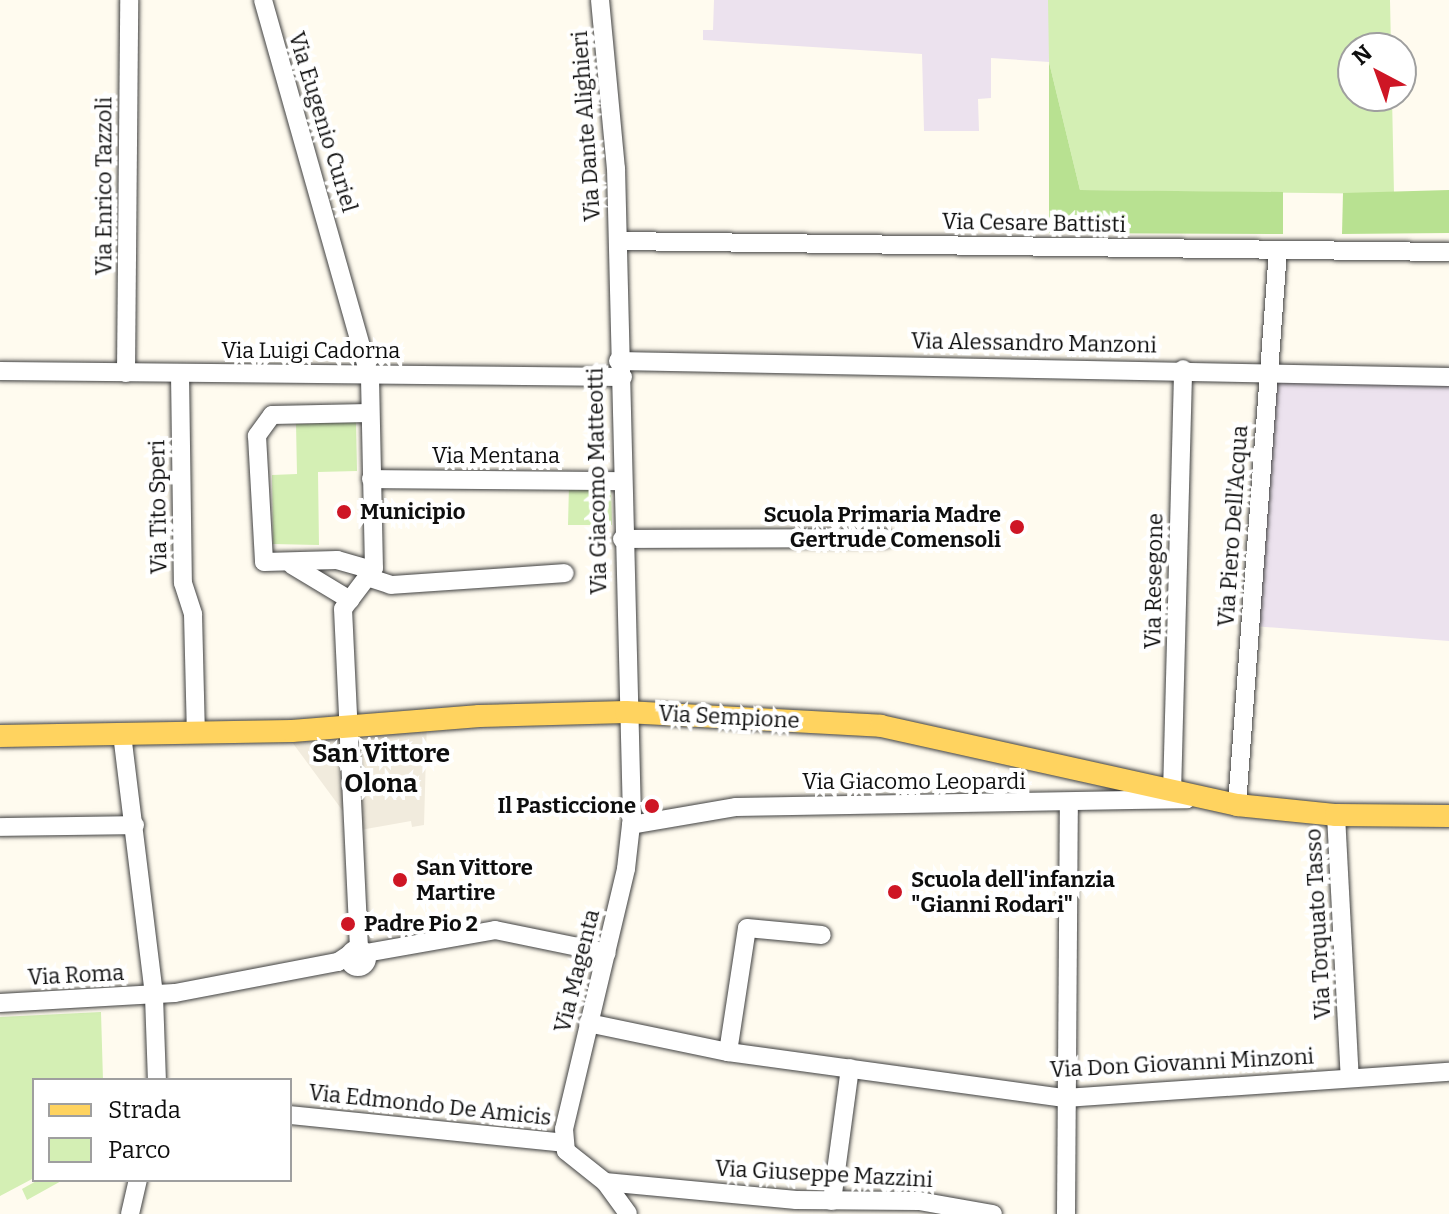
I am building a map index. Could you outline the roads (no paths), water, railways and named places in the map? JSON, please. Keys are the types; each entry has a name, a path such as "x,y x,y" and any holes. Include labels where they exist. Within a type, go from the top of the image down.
{"main road":[{"name":"Via Sempione","path":"0,736 196,733 626,712 895,727 1172,794 1237,805 1336,815 1449,816"}],"street":[{"name":"Via Enrico Tazzoli","path":"126,373 129,0"},
{"name":"Via Eugenio Curiel","path":"263,0 370,378 370,573"},
{"name":"Via Dante Alighieri","path":"600,0 618,245"},
{"name":"Via Cesare Battisti","path":"618,245 1449,252"},
{"name":"Via Giacomo Matteotti","path":"618,245 626,712"},
{"name":"Via Piero Dell'Acqua","path":"1237,805 1278,251"},
{"name":"Via Luigi Cadorna","path":"0,371 370,378 620,369"},
{"name":"Via Alessandro Manzoni","path":"620,369 1183,369 1449,377"},
{"name":"Via Resegone","path":"1172,794 1183,369"},
{"name":"Via Tito Speri","path":"180,374 183,583 193,614 196,733"},
{"path":"369,413 272,415 259,429 261,558 269,564 292,565 337,560 391,585 565,573"},
{"name":"Via Mentana","path":"371,479 621,481"},
{"path":"622,539 885,538"},
{"path":"292,565 350,600"},
{"path":"359,957 357,823 347,724 343,609 370,573"},
{"name":"Via Magenta","path":"565,1143 564,1129 607,953 631,825 626,712"},
{"path":"122,734 154,996 157,1078"},
{"name":"Via Giacomo Leopardi","path":"631,825 736,807 1069,805 1198,798"},
{"path":"1066,1214 1064,990 1069,805"},
{"name":"Via Torquato Tasso","path":"1336,815 1350,1078"},
{"path":"0,827 135,825"},
{"path":"728,1052 747,928 822,935"},
{"name":"Via Roma","path":"0,1003 154,996 495,930 607,953"},
{"name":"Via Don Giovanni Minzoni","path":"588,1023 728,1052 1065,1098 1449,1072"},
{"path":"832,1201 850,1068"},
{"name":"Via Edmondo De Amicis","path":"292,1115 565,1143"},
{"path":"565,1143 566,1151 605,1182 628,1214"},
{"path":"130,1214 138,1182"},
{"name":"Via Giuseppe Mazzini","path":"605,1182 796,1207 832,1201 919,1201 993,1214"}],"place":[{"name":"Municipio","path":"344,512"},
{"name":"Scuola Primaria Madre Gertrude Comensoli","path":"1017,527"},
{"name":"Il Pasticcione","path":"652,806"},
{"name":"San Vittore Martire","path":"400,880"},
{"name":"Scuola dell'infanzia \"Gianni Rodari\"","path":"895,892"},
{"name":"Padre Pio 2","path":"348,924"}],"district":[{"name":"San Vittore Olona","path":"381,769"}]}
